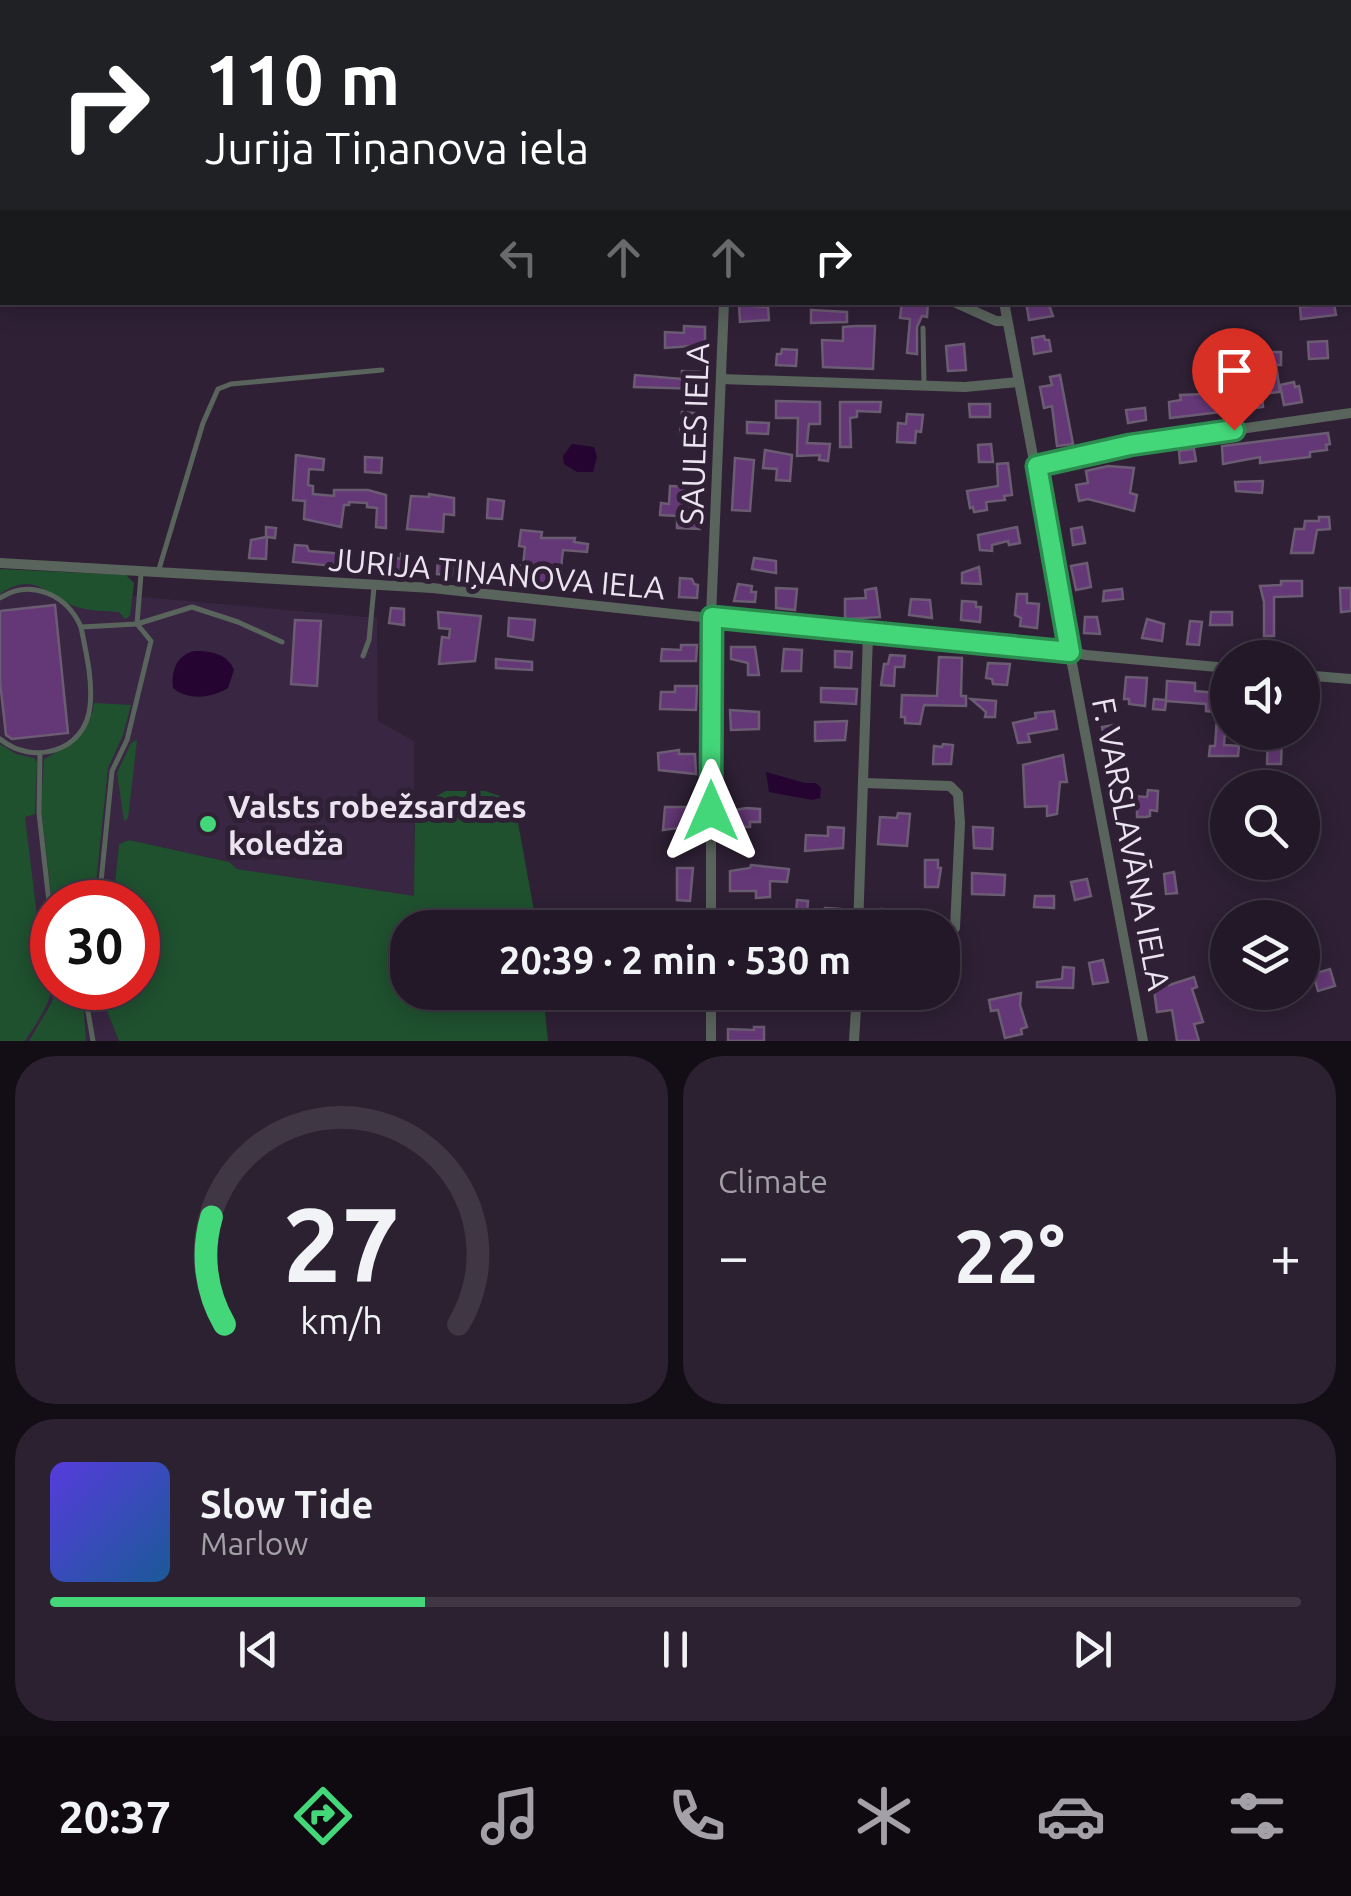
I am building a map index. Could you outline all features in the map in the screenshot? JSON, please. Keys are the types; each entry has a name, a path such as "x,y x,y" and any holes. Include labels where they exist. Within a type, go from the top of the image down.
{"street":[{"name":"SAULES IELA","path":"711,910 712,617 724,305"},
{"path":"961,305 996,321 1008,321"},
{"name":"F. VARSLAVĀNA IELA","path":"1005,305 1143,1041"},
{"path":"721,380 966,388 1019,382"},
{"path":"1037,466 1130,445 1351,413"},
{"name":"JURIJA TIŅANOVA IELA","path":"0,563 432,588 868,635 1210,666"},
{"path":"859,910 868,635"},
{"path":"1320,676 1351,679"},
{"path":"866,783 950,786 958,794 956,910"},
{"path":"711,1010 711,1041"},
{"path":"854,1041 856,1010"}],"lane":[{"path":"923,328 924,386"},
{"path":"158,572 203,423 218,390 231,384 382,370"},
{"path":"101,880 112,771 127,740 151,641 137,624 142,571"},
{"path":"363,656 369,640 374,587"},
{"path":"0,598 20,588 38,590 73,612 81,627 90,701 88,719 69,743 40,754 24,753 0,739"},
{"path":"81,627 137,624 192,607 282,642"},
{"path":"40,754 39,813 47,880"},
{"path":"89,1010 94,1041"}],"shaded area":[{"path":"572,444 594,447 597,457 593,472 577,472 564,464 563,456"},
{"name":"Valsts robežsardzes koledža","path":"29,583 43,588 377,618 378,721 414,741 414,897 237,869 229,862 129,840 119,844 115,880 30,880 30,1010 107,1010 119,1041 0,1041 0,584"},
{"path":"194,651 227,660 234,670 228,688 200,697 173,688 176,665"},
{"path":"766,772 816,783 821,788 820,798 769,792"}],"green space":[{"path":"0,569 126,575 134,583 130,616 125,619 119,612 77,607 33,585 23,584 0,594"},
{"path":"94,703 131,705 108,768 96,880 49,880 41,806 44,759 83,732"},
{"path":"137,740 128,818 124,821 117,773 131,743"},
{"path":"0,744 37,762 35,814 25,817 33,880 30,1010 44,1010 25,1041 0,1041"},
{"path":"446,791 485,791 514,801 534,910 390,910 390,1010 545,1010 548,1041 119,1041 107,1010 160,1010 160,880 115,880 119,844 129,840 229,862 237,869 414,896 415,807"},
{"path":"47,1010 84,1010 86,1041 29,1041"}],"building":[{"path":"739,305 768,307 769,320 740,322"},
{"path":"902,305 928,305 927,317 922,316 917,327 917,354 907,353 910,319 900,318"},
{"path":"1026,305 1049,305 1053,316 1029,320"},
{"path":"1334,305 1336,315 1301,319 1300,307"},
{"path":"811,310 847,312 847,322 811,323"},
{"path":"684,326 705,327 705,345 665,348 665,332 684,333"},
{"path":"875,326 873,369 823,367 822,340 843,341 843,327"},
{"path":"1044,336 1051,351 1034,354 1032,338"},
{"path":"1259,340 1262,352 1281,352 1281,365 1276,365 1280,392 1262,394 1263,407 1170,418 1169,402 1181,400 1180,395 1233,393 1232,379 1239,378 1239,355 1245,355 1244,341"},
{"path":"1327,341 1328,358 1309,359 1308,342"},
{"path":"964,344 966,370 948,371 946,346"},
{"path":"782,349 797,350 796,366 776,365"},
{"path":"682,371 705,372 704,389 634,387 635,375 682,379"},
{"path":"1060,375 1073,444 1057,446 1052,406 1044,408 1040,387 1052,385 1050,377"},
{"path":"1294,382 1295,387 1299,386 1302,402 1284,405 1280,385"},
{"path":"776,401 820,402 820,424 809,424 807,443 830,444 828,461 819,460 820,455 797,456 798,418 776,418"},
{"path":"840,402 881,402 880,412 857,411 857,417 850,418 851,447 840,447"},
{"path":"969,404 990,404 990,417 970,417"},
{"path":"1145,408 1146,420 1128,423 1126,410"},
{"path":"682,412 704,414 702,438 680,434"},
{"path":"907,414 923,415 915,443 897,442 898,423 906,424"},
{"path":"747,422 769,423 768,434 747,433"},
{"path":"1328,433 1327,450 1310,452 1310,457 1260,463 1260,457 1223,464 1222,446"},
{"path":"991,444 993,462 979,462 978,445"},
{"path":"1194,449 1196,461 1180,463 1179,451"},
{"path":"765,450 792,455 790,481 776,480 777,469 763,468"},
{"path":"296,455 324,459 323,470 309,469 308,485 313,486 313,494 334,496 334,490 368,490 386,495 386,528 376,527 377,508 367,507 367,503 344,505 341,527 304,519 305,501 293,500"},
{"path":"365,457 382,458 381,473 365,472"},
{"path":"735,458 754,460 750,511 732,510"},
{"path":"1008,463 1012,495 1004,496 1005,500 986,502 987,510 974,512 967,491 998,486 997,464"},
{"path":"1108,466 1134,468 1130,493 1137,495 1134,511 1088,499 1079,501 1076,485 1088,483 1086,471"},
{"path":"1263,481 1262,493 1236,491 1235,482"},
{"path":"670,486 700,487 700,529 677,528 677,516 660,515 661,503 669,504"},
{"path":"411,496 454,498 454,515 444,514 443,532 407,529"},
{"path":"488,499 504,501 502,519 487,518"},
{"path":"1319,517 1329,517 1330,529 1317,530 1313,553 1291,553 1295,529 1304,529 1305,521 1319,521"},
{"path":"266,527 276,528 275,538 267,537 266,559 249,558 251,540 266,537"},
{"path":"1017,527 1020,543 1009,545 1008,541 992,545 992,551 980,550 978,535"},
{"path":"1082,527 1085,543 1073,545 1071,529"},
{"path":"521,530 542,532 541,538 575,538 574,542 588,544 587,552 563,550 559,585 510,581 511,565 523,566 525,547 519,546"},
{"path":"295,545 307,546 309,551 344,554 343,567 293,562"},
{"path":"369,552 401,559 401,554 411,555 409,572 367,569"},
{"path":"438,558 490,565 489,579 437,574"},
{"path":"754,558 776,561 776,573 752,569"},
{"path":"1087,563 1091,587 1076,590 1071,566"},
{"path":"979,567 981,584 962,583 962,573"},
{"path":"680,578 692,579 698,585 697,598 679,597"},
{"path":"1281,581 1302,581 1302,596 1274,597 1274,636 1264,636 1260,586 1281,585"},
{"path":"738,584 752,586 755,602 734,601"},
{"path":"776,588 797,589 795,610 776,608"},
{"path":"876,588 880,617 845,619 845,599 866,598 865,590"},
{"path":"1340,588 1351,588 1351,611 1341,612"},
{"path":"1122,589 1123,599 1103,601 1104,591"},
{"path":"1017,594 1027,594 1027,603 1039,604 1037,628 1020,626 1021,618 1015,615"},
{"path":"911,599 930,600 932,618 909,615"},
{"path":"962,601 976,602 976,607 981,607 980,622 961,620"},
{"path":"55,605 68,733 12,739 6,735 0,682 0,611"},
{"path":"391,608 404,609 404,625 389,623"},
{"path":"438,612 481,616 475,661 439,664 442,637 449,638 450,629 439,628"},
{"path":"1211,612 1232,612 1232,625 1210,625"},
{"path":"1085,617 1097,617 1100,634 1084,633"},
{"path":"509,618 535,620 533,640 508,636"},
{"path":"1147,619 1164,624 1162,641 1142,638"},
{"path":"295,620 321,621 317,686 291,684"},
{"path":"1190,621 1202,622 1199,645 1187,644"},
{"path":"681,645 697,645 696,661 661,661 662,649 681,650"},
{"path":"731,647 755,647 759,675 748,675 748,663 731,659"},
{"path":"784,649 802,650 801,671 782,671"},
{"path":"835,651 852,652 851,668 835,667"},
{"path":"890,655 905,656 904,667 895,667 894,686 881,685 884,664 888,664"},
{"path":"939,657 962,658 961,696 966,696 966,706 924,705 920,724 905,723 905,717 901,717 902,695 937,696"},
{"path":"496,659 532,662 532,670 496,668"},
{"path":"988,663 1010,664 1007,685 993,684 992,679 986,678"},
{"path":"1126,677 1147,678 1145,706 1129,704 1129,699 1124,699"},
{"path":"1167,681 1195,683 1195,691 1210,692 1210,711 1206,711 1206,704 1166,701 1165,710 1153,709 1154,699 1166,700"},
{"path":"675,686 697,686 696,710 660,709 661,692 675,692"},
{"path":"821,688 857,689 856,704 821,702"},
{"path":"971,699 996,701 995,717 985,717 986,712"},
{"path":"730,710 759,712 759,729 731,730"},
{"path":"1054,711 1057,729 1028,734 1030,742 1018,743 1013,723 1036,718 1035,713"},
{"path":"847,721 845,740 815,741 815,722"},
{"path":"1114,725 1117,744 1106,746 1102,727"},
{"path":"953,745 951,764 933,764 934,746"},
{"path":"1210,746 1210,750 1239,750 1238,756 1209,756"},
{"path":"679,750 679,754 695,754 696,774 659,770 658,753"},
{"path":"1268,750 1282,750 1281,764 1267,764"},
{"path":"1063,755 1067,782 1060,782 1057,814 1047,816 1047,806 1025,807 1023,765"},
{"path":"1130,788 1132,796 1147,797 1148,790 1158,791 1157,811 1150,810 1146,817 1137,817 1137,809 1118,812 1114,790"},
{"path":"665,807 695,807 695,826 663,830"},
{"path":"760,809 760,822 735,827 735,810"},
{"path":"898,813 910,814 907,846 878,844 880,817 897,818"},
{"path":"828,827 844,828 843,848 805,851 806,835 828,836"},
{"path":"973,827 993,828 992,849 974,848"},
{"path":"925,860 938,860 938,887 925,887"},
{"path":"751,865 789,869 787,882 770,881 770,897 756,898 756,891 730,891 730,871"},
{"path":"677,868 693,868 690,901 677,900"},
{"path":"1174,872 1177,893 1166,894 1164,874"},
{"path":"972,873 1005,875 1004,895 972,894"},
{"path":"1137,874 1139,878 1146,876 1149,888 1132,891 1129,876"},
{"path":"1087,879 1091,896 1075,900 1071,882"},
{"path":"1035,896 1054,896 1054,908 1034,907"},
{"path":"797,900 808,901 807,910 796,910"},
{"path":"1103,960 1108,982 1093,984 1089,963"},
{"path":"1063,967 1074,968 1073,988 1037,987 1037,982 1062,979"},
{"path":"1330,969 1335,986 1320,990 1320,972"},
{"path":"1194,977 1197,987 1192,989 1203,1022 1194,1024 1199,1041 1177,1041 1172,1010 1157,1012 1153,982 1168,979 1169,985"},
{"path":"1021,993 1020,1005 1027,1027 1021,1029 1022,1034 1005,1038 998,1010 991,1011 989,1000"},
{"path":"764,1027 764,1041 728,1041 728,1029"}],"place":[{"name":"Valsts robežsardzes koledža","path":"208,824"}],"route":[{"path":"711,811 712,617 1070,652 1037,466 1130,445 1234,430"}]}
